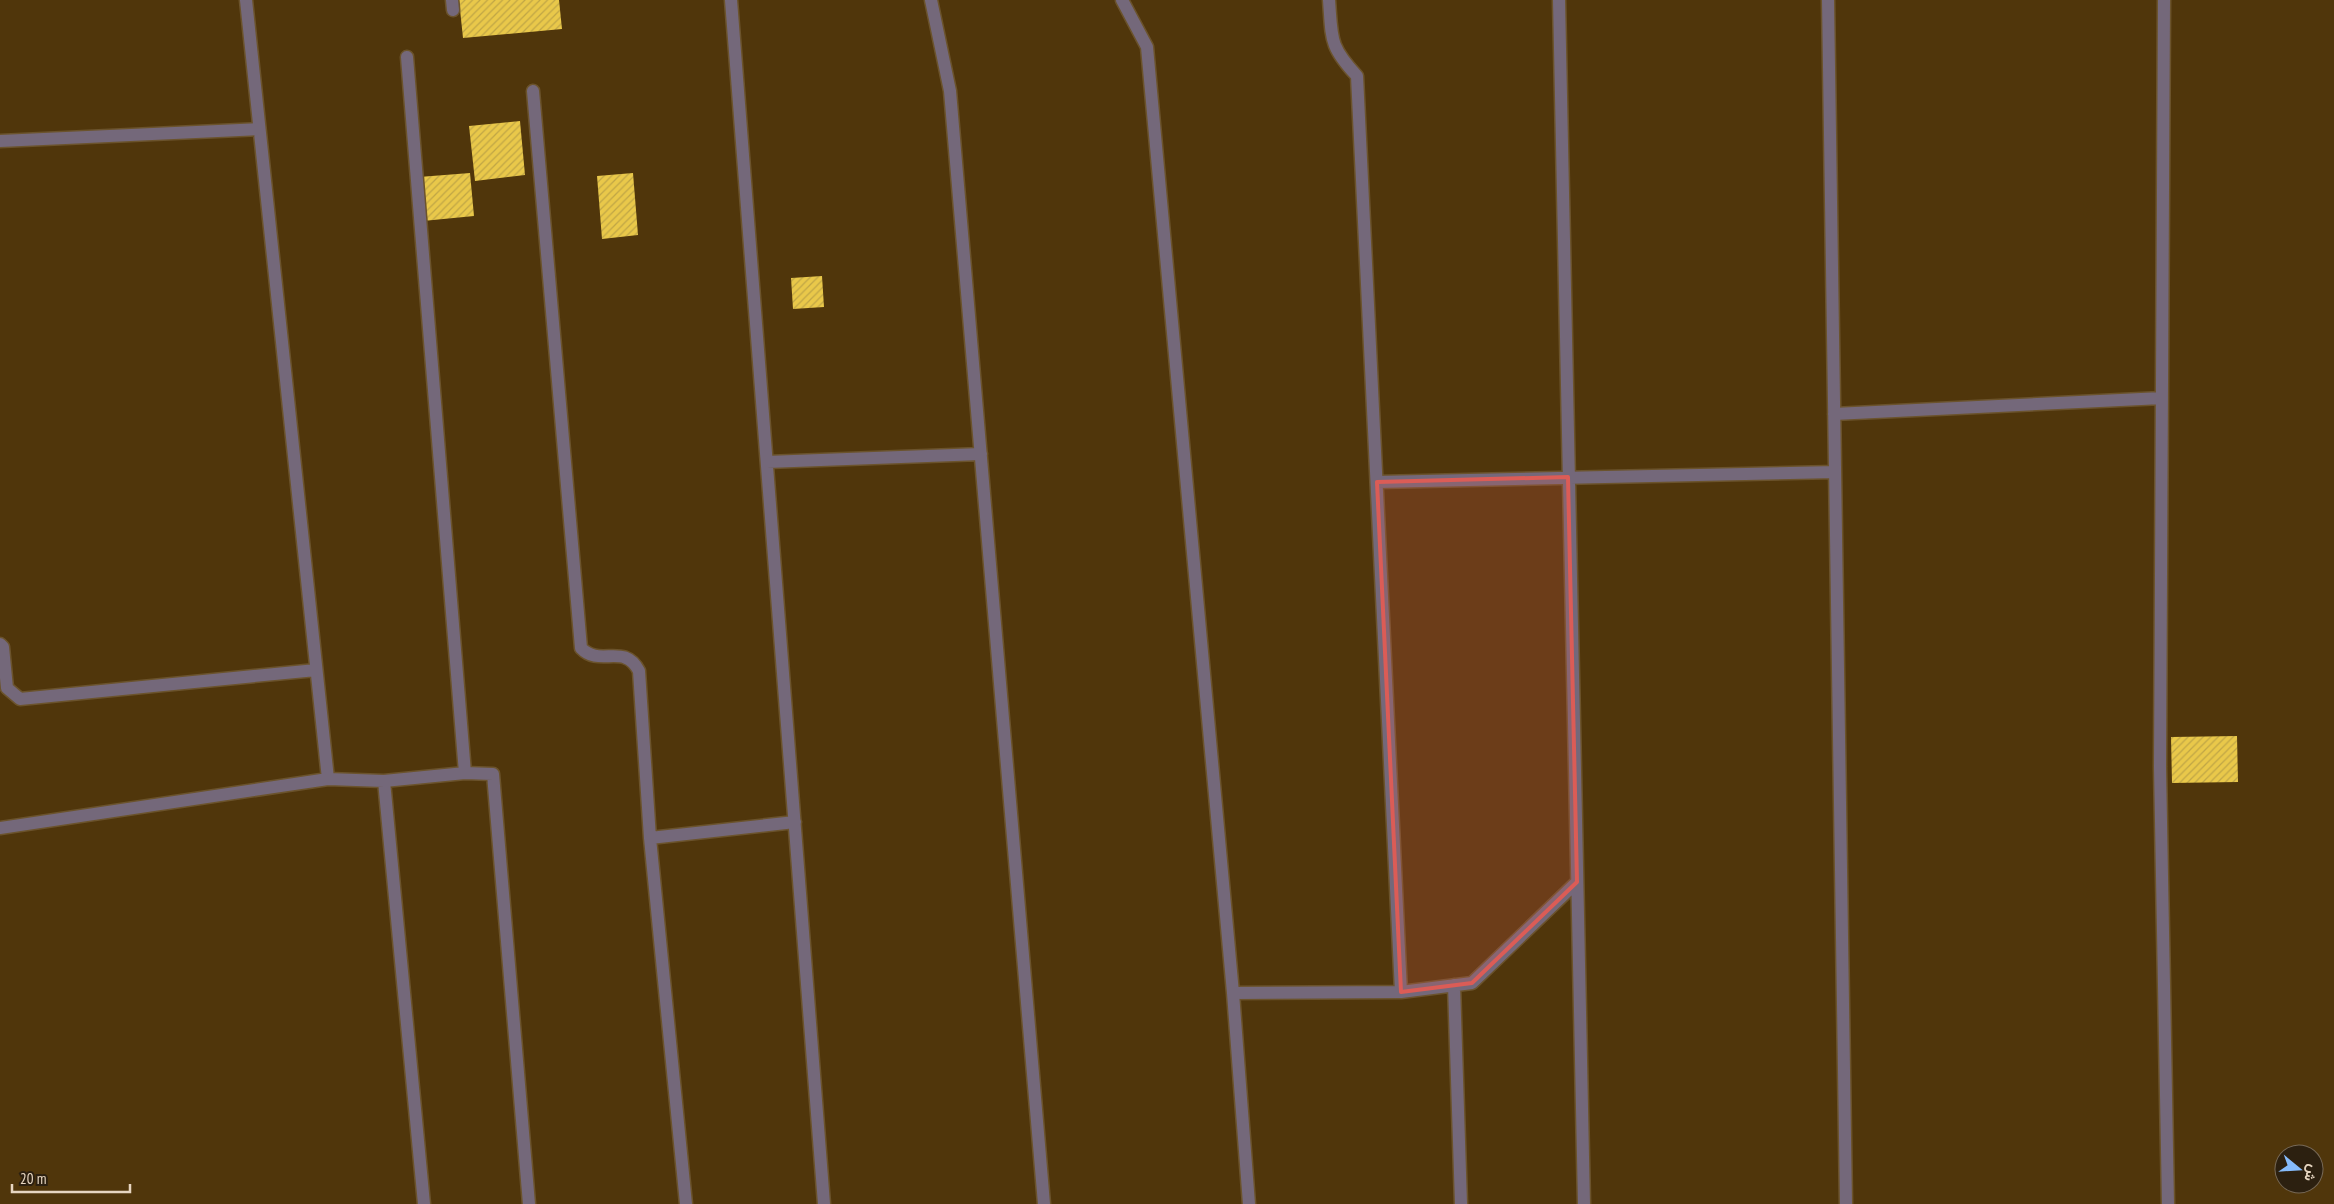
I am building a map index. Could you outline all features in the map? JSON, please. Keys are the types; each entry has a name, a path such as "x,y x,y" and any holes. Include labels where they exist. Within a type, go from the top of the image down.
{"street":[{"path":"246,0 328,779"},
{"path":"732,0 824,1204"},
{"path":"930,0 950,91 1044,1204"},
{"path":"1122,0 1147,48 1233,993 1249,1204"},
{"path":"1329,0 1332,42 1343,60 1358,76 1401,992"},
{"path":"1559,0 1584,1204"},
{"path":"1828,0 1846,1204"},
{"path":"2164,0 2160,767 2168,1204"},
{"path":"407,57 465,773"},
{"path":"533,91 581,648 587,654 598,657 625,656 634,662 639,671 650,838 686,1204"},
{"path":"0,141 259,129"},
{"path":"1834,414 2162,398"},
{"path":"767,462 981,454"},
{"path":"1377,482 1835,472"},
{"path":"0,644 3,647 7,688 20,699 316,670"},
{"path":"0,828 328,779 384,781 465,773 492,774 529,1204"},
{"path":"384,781 424,1204"},
{"path":"650,838 795,822"},
{"path":"1233,993 1401,992 1472,983 1577,882"},
{"path":"1454,985 1460,1204"}],"highlighted area":[{"path":"1568,477 1577,882 1472,983 1401,992 1377,482"}],"building":[{"path":"459,0 559,0 562,29 463,38"},
{"path":"520,121 525,175 475,181 469,126"},
{"path":"470,173 474,216 423,221 419,177"},
{"path":"633,173 638,235 602,239 597,176"},
{"path":"822,276 824,307 793,309 791,278"},
{"path":"2237,736 2238,782 2172,783 2171,737"}]}
